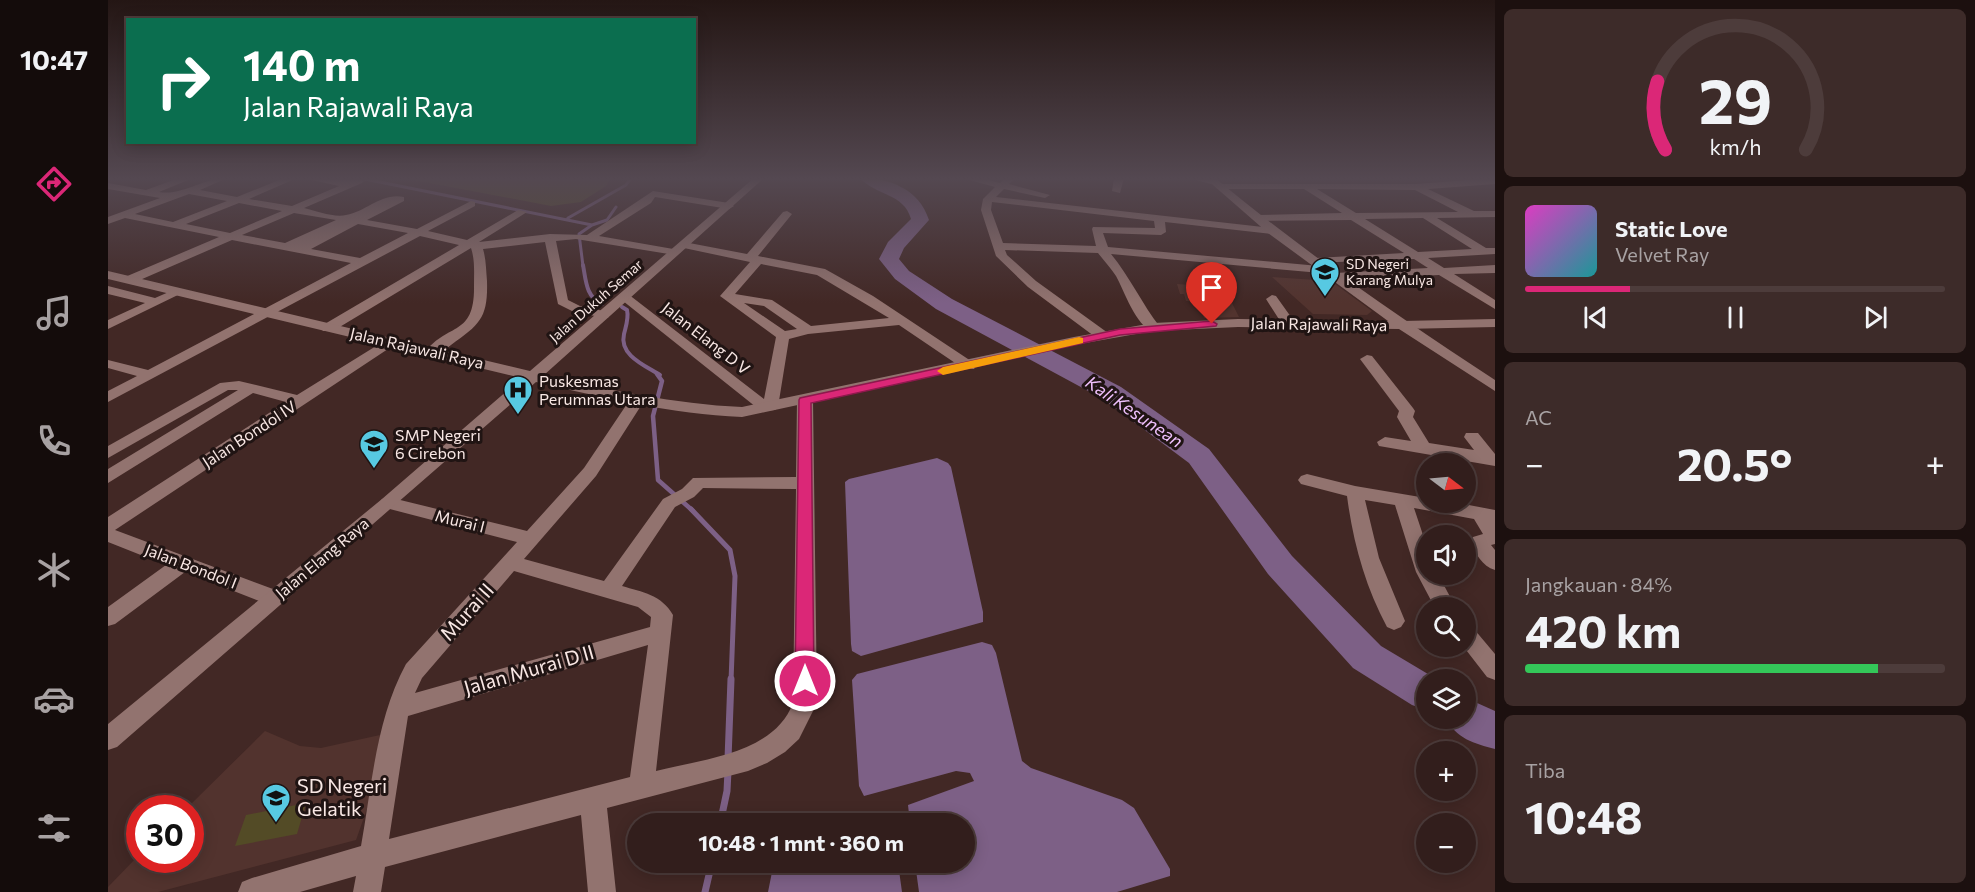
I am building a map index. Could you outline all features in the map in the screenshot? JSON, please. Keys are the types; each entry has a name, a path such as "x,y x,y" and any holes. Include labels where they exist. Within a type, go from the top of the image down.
{"street":[{"path":"147,220 362,262"},
{"path":"174,225 188,220"},
{"path":"129,280 270,220"},
{"path":"299,250 351,220"},
{"path":"286,247 351,220 472,244 585,236 754,259 821,272 902,321 969,366"},
{"path":"108,397 441,220"},
{"path":"328,328 510,220"},
{"path":"585,236 612,220"},
{"name":"Jalan Dukuh Semar","path":"533,376 713,220"},
{"path":"726,296 783,220"},
{"path":"989,220 1002,256 1025,279 1103,336"},
{"path":"1153,327 1145,319 1120,273 1102,250 1097,229 1161,232 1159,220"},
{"path":"1173,220 1272,231"},
{"path":"1259,220 1402,326 1488,377 1495,387"},
{"path":"1357,220 1495,305"},
{"path":"1432,220 1492,253"},
{"path":"1043,232 1048,248"},
{"path":"550,237 562,301 574,309 603,315"},
{"path":"432,352 468,326 479,313 481,306 480,258 472,244"},
{"path":"998,246 1102,250 1333,274 1495,269"},
{"path":"1316,261 1492,253"},
{"name":"Jalan Rajawali Raya","path":"108,275 640,402 724,412 805,400 969,366 1074,341 1153,327 1238,323 1402,326 1495,323"},
{"path":"108,290 157,302"},
{"path":"108,325 178,292"},
{"path":"726,296 768,303 808,330"},
{"path":"726,296 783,336 808,330 902,321"},
{"name":"Jalan Elang D V","path":"624,297 768,407"},
{"path":"1272,299 1289,324"},
{"path":"768,407 783,336"},
{"name":"Jalan Bondol IV","path":"109,535 300,401 389,342"},
{"path":"1367,359 1407,411 1405,417 1424,449"},
{"path":"108,364 150,375"},
{"name":"Jalan Elang Raya","path":"110,735 388,503 533,376"},
{"path":"108,453 225,386 235,384 300,401"},
{"path":"108,477 251,388"},
{"path":"252,892 372,857 731,764 775,747 789,734 800,718 805,703 805,400"},
{"name":"Murai II","path":"367,892 399,708 404,690 414,671 512,563 590,472 640,402"},
{"path":"1472,437 1493,461"},
{"path":"1385,442 1493,461"},
{"path":"108,453 130,462"},
{"path":"1307,480 1355,492 1488,515 1494,537 1480,542 1495,563"},
{"path":"608,591 669,503 688,493 699,482 805,483"},
{"path":"1355,492 1362,539 1370,568 1394,621"},
{"path":"1403,501 1416,540"},
{"name":"Murai I","path":"388,503 532,539"},
{"name":"Jalan Bondol I","path":"109,535 274,598"},
{"path":"108,618 183,563"},
{"path":"512,563 645,601 662,615 642,788"},
{"name":"Jalan Murai D II","path":"399,708 660,633"},
{"path":"1476,646 1495,670"},
{"path":"593,800 602,892"}],"shaded area":[{"name":"SD Negeri Karang Mulya","path":"1272,277 1331,281 1372,311 1367,315 1313,314"},
{"path":"1177,284 1224,287 1239,317 1204,318 1199,302 1186,301 1184,294 1180,294"},
{"path":"937,458 951,467 983,612 983,622 861,656 852,651 851,644 845,482 849,479"},
{"path":"982,642 992,645 996,653 1022,761 1031,768 1122,800 1134,808 1170,869 1170,876 1117,892 919,892 916,873 975,873 975,813 909,813 908,805 974,781 970,773 956,771 864,796 859,786 852,680 857,674"},
{"name":"SD Negeri Gelatik","path":"265,731 300,746 321,748 380,735 368,806 356,840 158,892 108,892 108,887 126,868 126,873 204,873 204,795 200,795"},
{"path":"306,803 297,834 235,846 246,815"},
{"path":"772,873 899,873 902,892 768,892"}],"waterway":[{"path":"565,220 592,225"},
{"path":"592,225 607,220"},
{"name":"Kali Kesunean","path":"920,220 895,246 889,259 902,275 944,304 1112,393 1199,456 1280,565 1367,657 1416,687"},
{"path":"583,266 579,234 592,225"},
{"path":"583,265 590,293 602,304"},
{"path":"622,307 628,313 623,341 625,348 634,359 660,375"},
{"path":"657,374 662,381 653,416 658,480 692,510"},
{"path":"692,510 730,550 735,576 731,681"},
{"path":"728,759 731,679"},
{"name":"Kali Kesunean","path":"1476,723 1495,730"},
{"path":"722,813 728,771"},
{"path":"705,892 709,873"}],"slow traffic":[{"path":"943,371 1079,340"}],"place":[{"name":"SD Negeri Karang Mulya","path":"1325,298"},
{"name":"Puskesmas Perumnas Utara","path":"518,416"},
{"name":"SMP Negeri 6 Cirebon","path":"374,470"},
{"name":"SD Negeri Gelatik","path":"276,824"}],"route":[{"path":"805,681 805,400 1120,332 1153,327 1212,324"}]}
